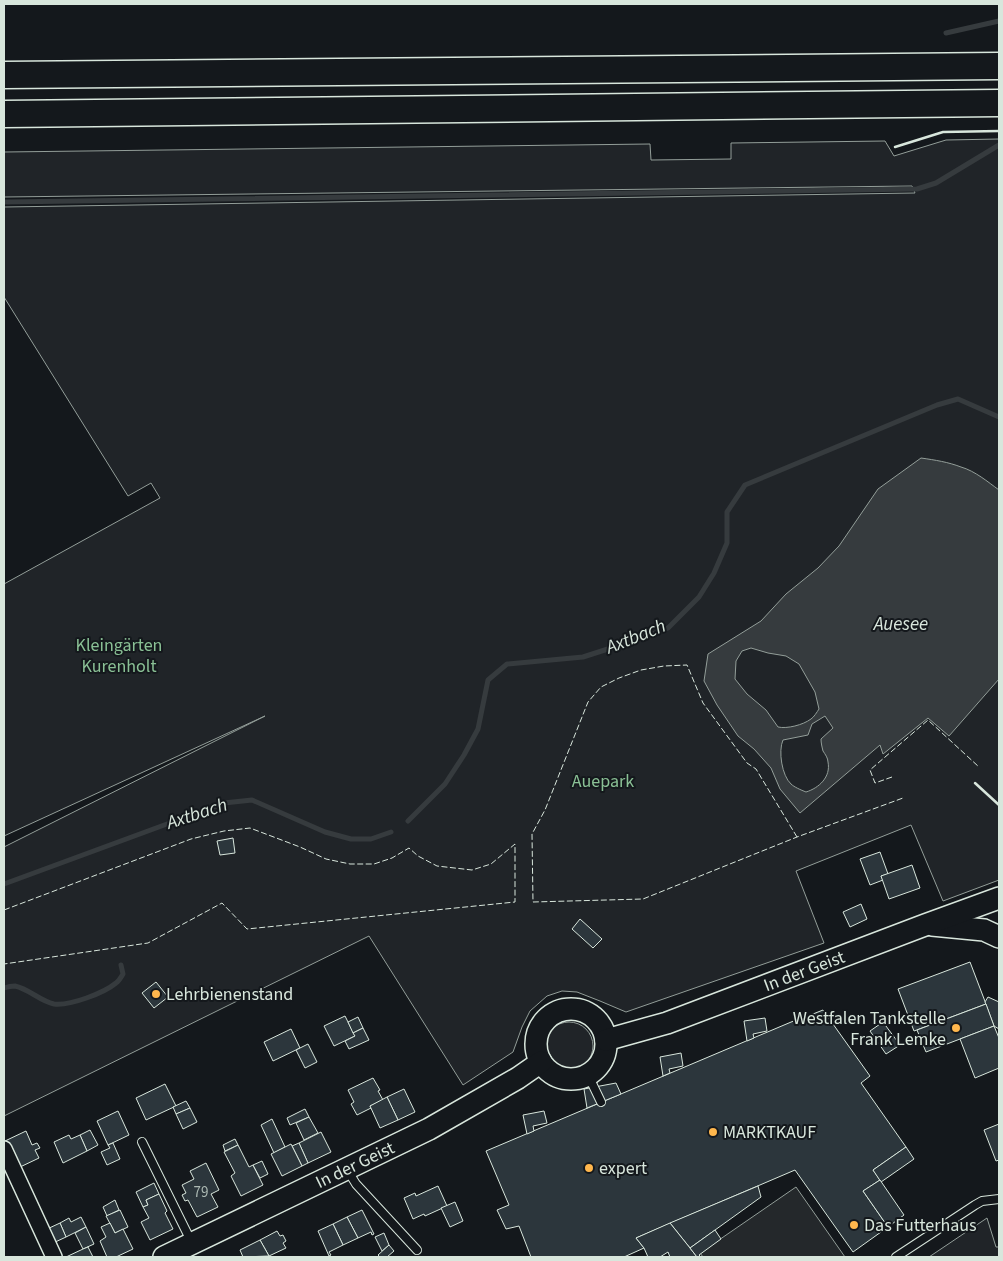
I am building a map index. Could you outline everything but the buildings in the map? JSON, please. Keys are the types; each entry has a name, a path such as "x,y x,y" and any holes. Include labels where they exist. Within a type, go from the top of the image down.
{"highway":[{"path":"4,75 999,66"},
{"path":"4,114 999,103"}],"main road":[{"name":"In der Geist","path":"606,1040 667,1023 999,898"},
{"path":"925,925 984,930 999,937"},
{"path":"574,1008 592,1015 604,1030 606,1040 603,1060 588,1075 578,1078 568,1079 548,1071 537,1054 537,1034 541,1026 555,1012 564,1009 574,1008"},
{"name":"In der Geist","path":"164,1257 429,1129 518,1078 541,1062"}],"street":[{"path":"4,1149 54,1257"}],"lane":[{"path":"588,1075 601,1102"},
{"path":"142,1142 193,1243"},
{"path":"348,1169 356,1184 417,1250"},
{"path":"896,1257 975,1205 982,1202 999,1200"}],"green space":[{"path":"999,139 999,880 943,901 911,825 796,871 824,943 626,1012 577,992 562,991 547,996 530,1011 513,1052 463,1085 369,936 4,1116 4,847 265,716 4,836 4,584 160,498 151,483 128,496 4,297 4,207 915,193 912,186 4,197 4,152 650,144 651,160 731,159 731,143 885,141 894,156 946,140"},
{"path":"569,1022 578,1024 586,1029 591,1037 593,1046 591,1055 586,1063 578,1068 569,1070 560,1068 552,1063 547,1055 545,1046 547,1037 552,1029 560,1024"},
{"path":"987,1218 996,1247 999,1247 999,1257 929,1257"}],"shaded area":[{"path":"796,1187 845,1257 703,1257 700,1253"}],"water":[{"name":"Auesee","path":"921,458 946,462 971,471 999,490 999,679 949,736 928,718 883,754 880,745 800,813 780,789 771,768 754,749 738,736 717,705 704,681 708,654 761,621 786,594 818,568 839,546 878,489","holes":["751,648 786,656 799,664 815,692 819,709 812,718 795,726 778,727 766,710 747,694 735,679 736,661 742,651","825,716 833,728 821,739 823,751 828,761 828,772 819,785 806,792 792,785 785,775 781,757 783,740 808,735 812,724"]}],"waterway":[{"path":"946,33 999,21"},
{"path":"4,202 917,189 936,183 999,145"},
{"name":"Axtbach","path":"408,821 445,784 464,755 478,729 488,680 507,664 583,657 668,628 699,597 714,573 727,543 727,512 745,485 937,405 958,399 999,417"},
{"name":"Axtbach","path":"4,884 224,803 252,800 325,832 351,839 371,839 391,832"},
{"path":"4,988 15,986 54,1004 69,1003 95,995 111,987 123,974 121,965"}],"fence":[{"path":"797,837 756,769 747,763 703,703 687,665 641,670 601,687 588,702 545,810 532,834 533,902 643,899 797,837 903,798"},
{"path":"892,777 875,783 870,770 928,720 979,767"},
{"path":"4,910 191,839 224,831 250,828 326,859 350,864 374,864 392,858 409,848 418,856 437,866 472,870 491,864 515,844 515,902 247,929 222,903 148,943 4,964"}],"wall":[{"path":"895,147 943,132 999,131"},
{"path":"975,783 999,805"}],"place":[{"name":"Lehrbienenstand","path":"156,994"},
{"name":"Westfalen Tankstelle Frank Lemke","path":"956,1028"},
{"name":"MARKTKAUF","path":"713,1132"},
{"name":"expert","path":"589,1168"},
{"name":"Das Futterhaus","path":"854,1225"}],"park label":[{"name":"Kleingärten Kurenholt","path":"119,655"},
{"name":"Auepark","path":"603,781"}]}
